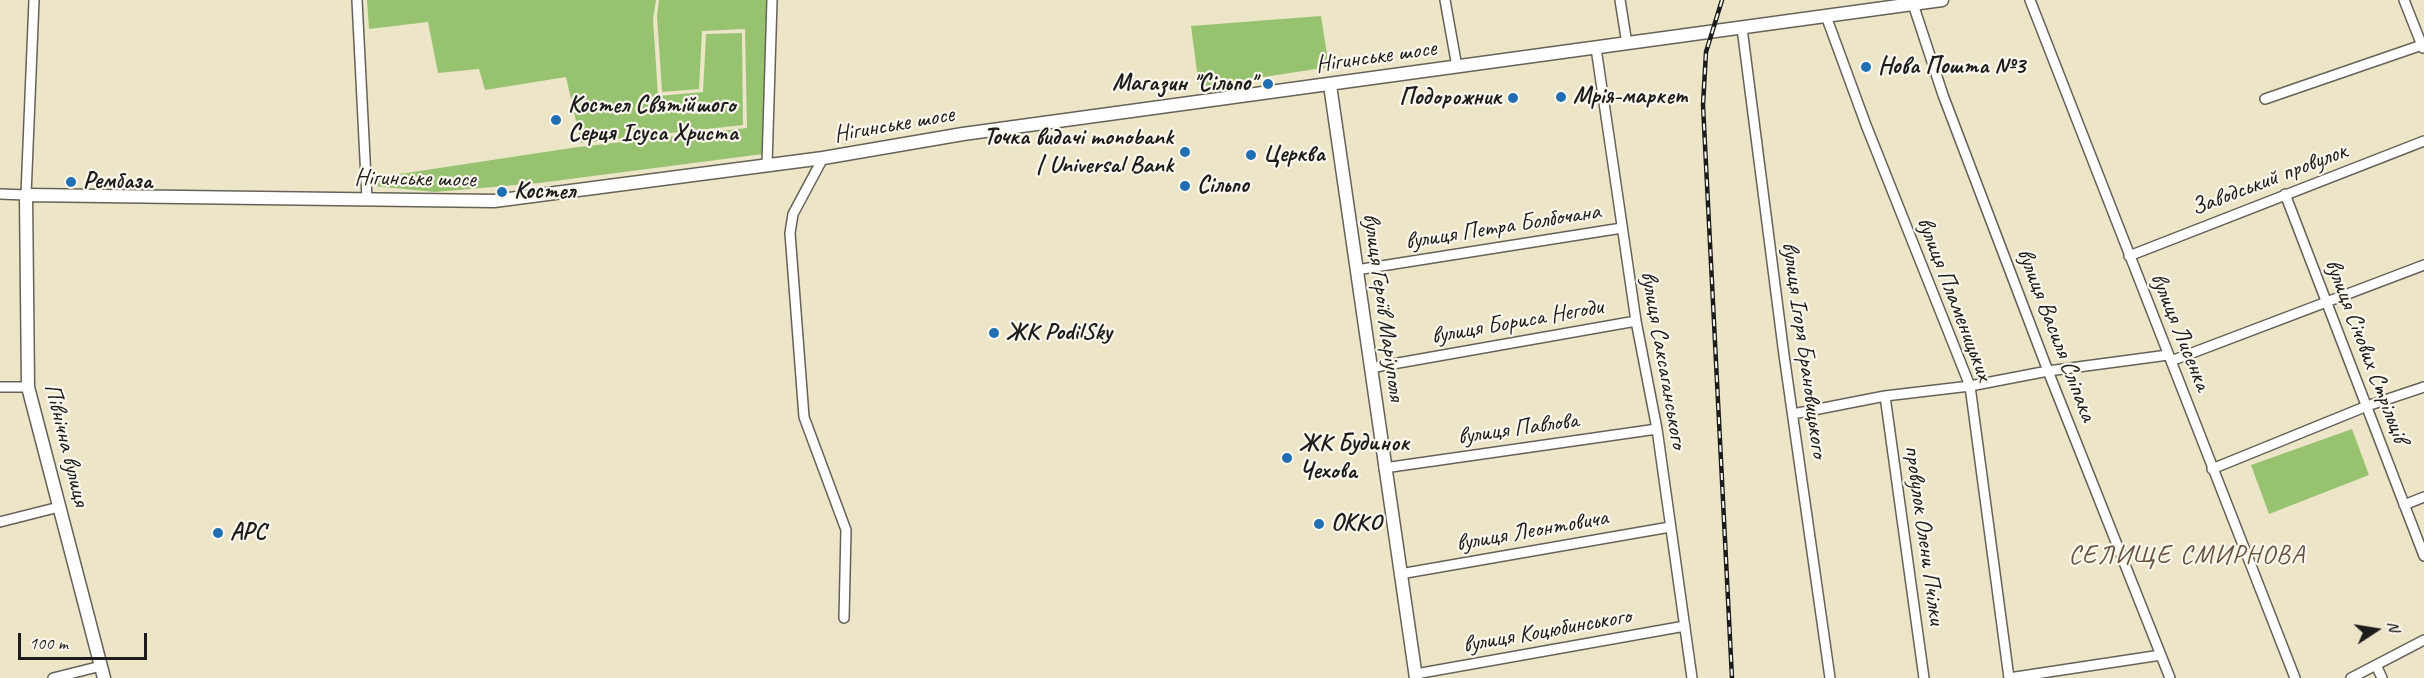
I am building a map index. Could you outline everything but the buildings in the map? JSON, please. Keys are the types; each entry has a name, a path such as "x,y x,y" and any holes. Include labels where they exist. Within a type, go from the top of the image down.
{"main road":[{"name":"Нігинське шосе","path":"26,195 494,201 823,158 963,134 1942,0"},
{"name":"вулиця Героїв Маріуполя","path":"1330,85 1416,676"},
{"name":"Північна вулиця","path":"26,195 28,387 103,672"}],"street":[{"name":"Північна вулиця","path":"26,195 34,0"},
{"path":"357,0 368,199"},
{"path":"768,165 771,0"},
{"path":"1445,0 1457,67"},
{"path":"1620,0 1627,44"},
{"name":"вулиця Лисенка","path":"2031,0 2128,256 2295,678"},
{"path":"2265,99 2423,47 2404,0"},
{"name":"вулиця Василя Сліпака","path":"1913,4 1943,95 2048,371 2170,678"},
{"name":"вулиця Пламеницьких","path":"1826,16 1866,125 1970,386 2009,678"},
{"name":"вулиця Ігоря Брановицького","path":"1742,28 1830,678"},
{"name":"вулиця Саксаганського","path":"1596,48 1636,321 1657,429 1692,678"},
{"name":"Заводський провулок","path":"2128,256 2424,141"},
{"path":"823,158 793,214 790,233 804,417 846,530 844,618"},
{"path":"0,194 26,195"},
{"name":"вулиця Січових Стрільців","path":"2285,194 2424,556"},
{"name":"вулиця Петра Болбочана","path":"1356,270 1622,228"},
{"path":"1793,414 1884,396 1970,386 2048,371 2169,358 2424,265"},
{"name":"вулиця Бориса Негоди","path":"1370,368 1636,321"},
{"path":"0,387 28,387"},
{"path":"2212,469 2367,406 2424,387"},
{"name":"провулок Олени Пчілки","path":"1884,396 1924,678"},
{"name":"вулиця Павлова","path":"1384,468 1657,429"},
{"path":"2404,505 2424,497"},
{"path":"0,522 59,507"},
{"name":"вулиця Леонтовича","path":"1400,574 1670,527"},
{"name":"вулиця Коцюбинського","path":"1416,676 1685,626"},
{"path":"2351,678 2424,640"},
{"path":"2009,678 2161,655"},
{"path":"2376,665 2382,678"},
{"path":"53,678 103,672"}],"green space":[{"path":"367,0 656,0 653,19 658,96 703,92 706,34 742,33 743,125 581,143 566,77 485,90 479,69 438,73 428,22 369,29"},
{"path":"659,0 767,0 763,154 539,183 435,192 373,186 373,178 578,147 747,128 745,29 702,31 699,89 662,92 657,16"},
{"path":"1321,16 1329,67 1199,87 1191,26"},
{"path":"2352,429 2369,475 2269,514 2251,465"}],"railway":[{"path":"1722,0 1706,52 1703,105 1732,678"}],"place":[{"name":"Нова Пошта №3","path":"1866,67"},
{"name":"Магазин \"Сільпо\"","path":"1268,84"},
{"name":"Мрія-маркет","path":"1561,97"},
{"name":"Подорожник","path":"1513,98"},
{"name":"Костел Святійшого Серця Ісуса Христа","path":"556,120"},
{"name":"Точка видачі monobank | Universal Bank","path":"1185,152"},
{"name":"Церква","path":"1251,155"},
{"name":"Рембаза","path":"71,182"},
{"name":"Сільпо","path":"1185,186"},
{"name":"Костел","path":"502,192"},
{"name":"ЖК PodilSky","path":"994,333"},
{"name":"ЖК Будинок Чехова","path":"1287,458"},
{"name":"ОККО","path":"1319,524"},
{"name":"АРС","path":"218,533"}],"district":[{"name":"СЕЛИЩЕ СМИРНОВА","path":"2187,556"}]}
